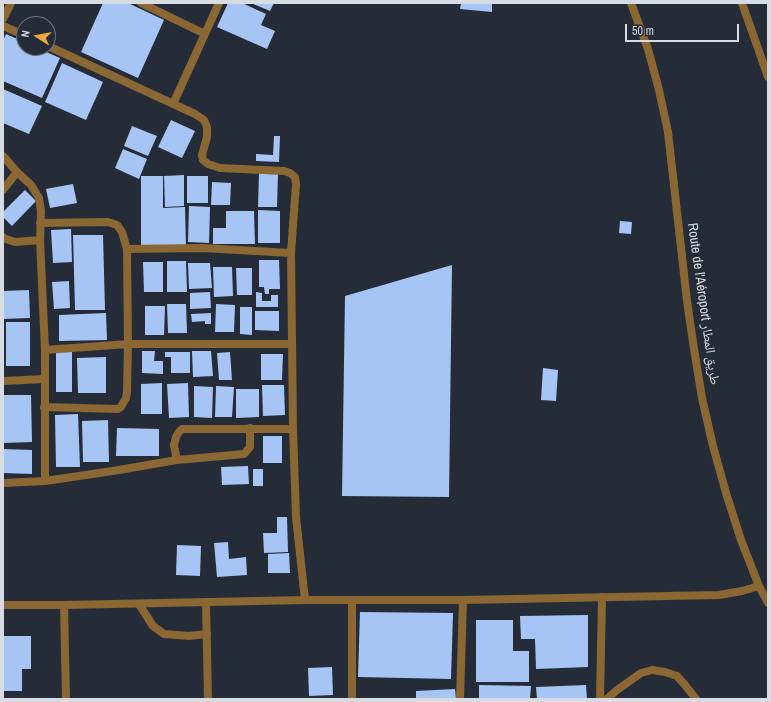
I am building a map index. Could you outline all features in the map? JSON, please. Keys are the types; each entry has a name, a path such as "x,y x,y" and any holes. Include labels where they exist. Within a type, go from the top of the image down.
{"street":[{"path":"3,19 11,3"},
{"path":"141,3 205,34"},
{"path":"173,104 219,3"},
{"name":"Route de l'Aéroport طريق المطار","path":"631,3 650,56 668,132 687,301 705,411 726,493 741,540 759,586 768,603"},
{"path":"742,3 768,77"},
{"path":"3,26 16,32"},
{"path":"56,50 195,114 204,120 207,127 207,137 202,155 203,160 208,164 220,168 284,171 295,177 296,184 291,253 292,429 296,517 306,600"},
{"path":"3,156 31,185 39,198 41,211 40,240 45,350 45,481"},
{"path":"3,190 17,172"},
{"path":"40,223 108,222 117,225 122,232 127,250 128,344 126,398 121,407 118,409 44,408"},
{"path":"3,237 15,242 40,240"},
{"path":"127,250 202,248 291,253"},
{"path":"45,350 128,344 292,344"},
{"path":"3,381 45,379"},
{"path":"3,484 45,481 177,460 244,454 250,447 250,428"},
{"path":"177,460 174,445 176,437 182,429 292,429"},
{"path":"3,605 139,604 306,600 463,600 719,595 759,586"},
{"path":"600,699 602,597"},
{"path":"352,600 352,699"},
{"path":"460,699 463,600"},
{"path":"206,602 208,699"},
{"path":"139,604 153,626 164,634 189,636 207,634"},
{"path":"64,605 66,699"},
{"path":"607,699 641,673 652,670 665,672 676,676 696,699"}],"building":[{"path":"103,3 128,3 164,20 138,78 81,52"},
{"path":"228,3 242,3 266,14 261,25 275,31 267,49 217,27"},
{"path":"251,3 274,3 270,11"},
{"path":"461,3 492,3 492,12 460,9"},
{"path":"6,34 16,38 16,56 55,56 60,58 42,98 3,81 3,41"},
{"path":"62,63 103,82 86,120 45,102"},
{"path":"3,89 42,106 29,134 3,123"},
{"path":"171,120 195,131 182,158 158,147"},
{"path":"132,126 157,136 148,156 124,146"},
{"path":"274,136 280,136 279,162 256,161 256,154 273,155"},
{"path":"123,149 147,159 139,179 115,168"},
{"path":"259,173 278,174 277,207 258,207"},
{"path":"184,175 184,206 165,207 164,176"},
{"path":"141,176 163,176 163,208 185,207 186,246 141,246"},
{"path":"187,176 208,176 208,203 187,203"},
{"path":"212,182 231,183 230,205 211,205"},
{"path":"73,184 77,203 50,208 46,189"},
{"path":"25,190 36,201 12,226 3,217 3,212"},
{"path":"189,206 210,207 209,243 188,242"},
{"path":"258,210 280,211 280,243 258,243"},
{"path":"226,211 254,211 255,244 213,244 213,228 226,228"},
{"path":"620,221 632,222 631,234 619,233"},
{"path":"71,229 72,262 53,263 51,230"},
{"path":"73,235 103,235 105,310 75,310"},
{"path":"259,260 279,260 280,289 269,289 269,294 265,294 264,287 259,287"},
{"path":"167,261 186,261 187,292 167,292"},
{"path":"143,262 163,262 163,292 144,292"},
{"path":"188,263 210,263 212,288 189,289"},
{"path":"452,265 449,497 342,496 345,296"},
{"path":"213,267 232,267 233,296 214,297"},
{"path":"236,268 252,268 252,295 237,295"},
{"path":"69,281 70,308 54,309 52,282"},
{"path":"29,290 30,318 3,319 3,291"},
{"path":"210,292 211,308 190,309 190,293"},
{"path":"256,292 262,293 262,301 271,301 271,295 278,295 278,307 256,307"},
{"path":"167,304 186,304 187,333 168,333"},
{"path":"216,304 235,305 234,332 215,332"},
{"path":"145,306 165,306 164,335 145,335"},
{"path":"240,307 252,307 252,335 240,334"},
{"path":"255,311 279,311 279,331 255,330"},
{"path":"106,313 107,340 59,341 59,315"},
{"path":"211,313 211,324 205,324 205,321 192,322 191,314"},
{"path":"6,322 30,322 30,366 6,366"},
{"path":"56,351 72,351 72,392 56,392"},
{"path":"142,351 155,351 154,361 163,361 163,374 142,373"},
{"path":"192,351 211,351 213,376 193,377"},
{"path":"165,352 190,352 190,373 171,373 171,357 165,357"},
{"path":"230,352 232,380 219,380 217,353"},
{"path":"261,354 283,354 282,380 261,380"},
{"path":"106,357 106,393 78,393 77,358"},
{"path":"543,368 558,370 556,401 541,400"},
{"path":"162,383 162,414 141,414 141,384"},
{"path":"188,383 189,417 169,418 167,384"},
{"path":"262,385 284,385 285,415 263,416"},
{"path":"194,386 213,387 212,418 194,417"},
{"path":"216,386 234,387 232,417 215,417"},
{"path":"236,389 259,389 259,417 236,418"},
{"path":"3,395 31,395 32,442 3,443"},
{"path":"78,414 80,467 56,467 55,415"},
{"path":"108,420 109,462 83,462 82,421"},
{"path":"117,428 159,429 159,456 116,456"},
{"path":"263,436 282,436 282,463 263,463"},
{"path":"3,449 32,450 32,474 3,473"},
{"path":"248,466 249,484 222,485 221,467"},
{"path":"253,469 263,469 263,486 253,486"},
{"path":"277,517 287,517 288,552 264,553 263,533 277,533"},
{"path":"228,542 229,559 246,557 247,575 217,577 214,543"},
{"path":"177,545 201,546 200,576 176,575"},
{"path":"289,553 290,573 268,573 268,554"},
{"path":"360,612 453,613 451,679 358,677"},
{"path":"588,615 588,667 536,669 535,639 521,639 520,616"},
{"path":"476,620 513,620 513,651 529,651 529,682 476,682"},
{"path":"3,636 31,636 31,669 22,669 22,691 3,691"},
{"path":"332,667 333,695 309,696 308,668"},
{"path":"479,685 531,686 530,699 479,699"},
{"path":"586,685 587,699 537,699 536,687"},
{"path":"455,689 456,699 416,699 416,691"}]}
